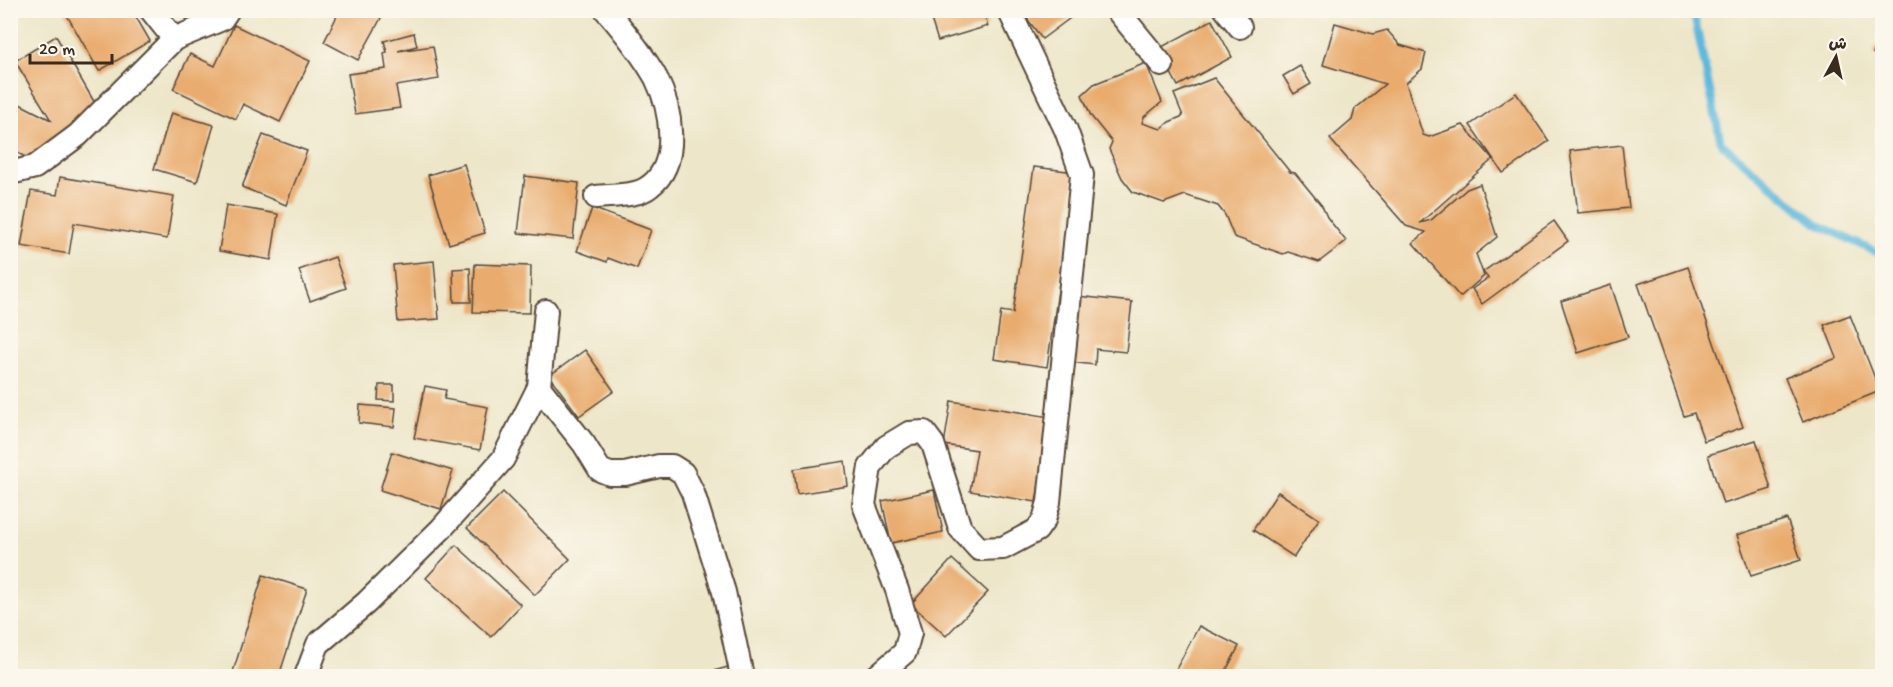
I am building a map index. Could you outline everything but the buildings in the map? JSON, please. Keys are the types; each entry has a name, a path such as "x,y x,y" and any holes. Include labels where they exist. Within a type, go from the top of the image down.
{"street":[{"path":"151,10 174,39"},
{"path":"10,173 35,167 78,135 174,39 222,19 228,10"},
{"path":"596,197 628,193 650,187 662,174 669,157 671,141 668,116 657,80 633,42 606,10"},
{"path":"877,676 905,652 910,633 897,590 864,505 870,467 886,447 909,433 924,432 933,444 960,528 979,549 1003,548 1037,530 1044,520 1049,502 1082,175 1066,130 1010,10"},
{"path":"1117,10 1162,65"},
{"path":"306,676 318,644 366,603 441,529 503,459 539,387 546,311"},
{"path":"539,387 584,444 600,470 610,474 625,474 659,466 672,466 682,473 693,493 724,592 742,676"}],"waterway":[{"path":"1693,10 1721,143 1817,224 1882,255"}]}
